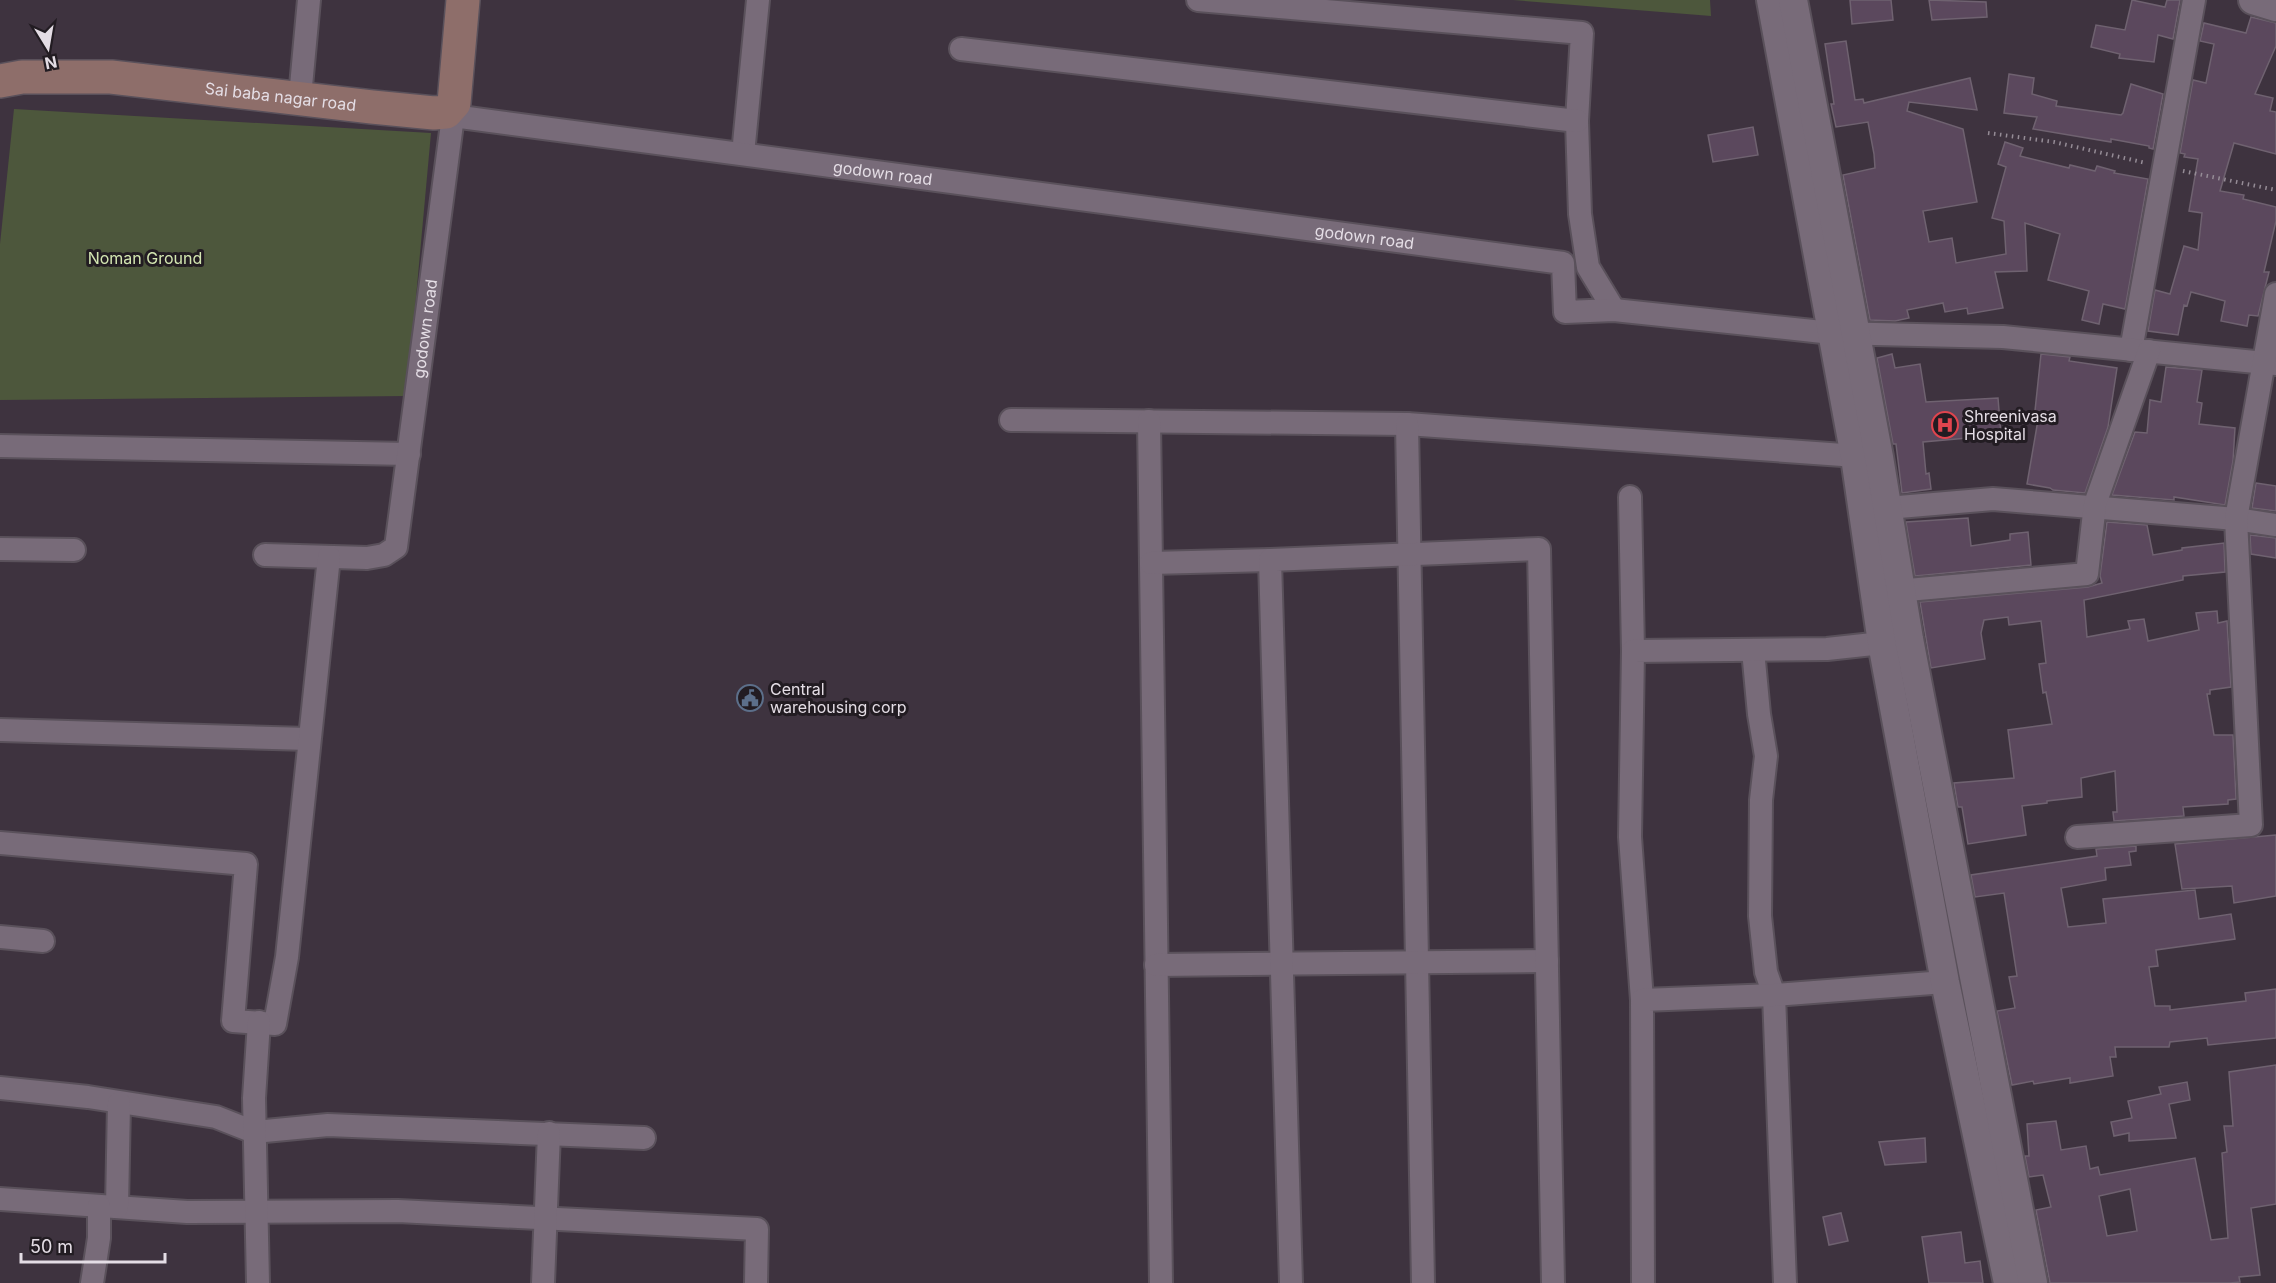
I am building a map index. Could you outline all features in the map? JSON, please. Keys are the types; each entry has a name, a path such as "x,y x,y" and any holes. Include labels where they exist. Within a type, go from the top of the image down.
{"main road":[{"path":"450,114 454,103 463,0"},
{"name":"Sai baba nagar road","path":"0,81 22,77 111,77 450,114"}],"street":[{"path":"300,98 309,0"},
{"path":"743,154 758,0"},
{"path":"1198,0 1277,3 1582,33 1577,121 1580,214 1588,267 1614,310"},
{"path":"1771,0 1843,334 1867,457 1888,592 2033,1283"},
{"path":"1793,0 1843,334"},
{"path":"1888,592 2087,574 2095,506 2140,351 2164,167 2194,0"},
{"path":"2253,0 2276,7"},
{"path":"961,49 1577,121"},
{"name":"godown road","path":"265,555 367,558 384,555 396,547 450,114 1563,263 1564,312 1614,310 1843,334 2003,337 2270,363"},
{"path":"2076,837 2251,825 2236,519 2270,363 2276,294"},
{"path":"1011,420 1407,424 1867,457"},
{"path":"1149,421 1161,1283"},
{"path":"1407,424 1423,1283"},
{"path":"0,446 409,454"},
{"path":"1867,457 1887,508 1888,592 1882,644 1945,982 2008,1283"},
{"path":"1630,497 1633,651 1630,837 1642,1000 1643,1283"},
{"path":"1887,508 1993,499 2095,506 2276,525"},
{"path":"0,549 74,550"},
{"path":"1151,563 1539,549 1553,1283"},
{"path":"0,843 246,864 233,1021 274,1024 287,957 329,557"},
{"path":"1270,560 1291,1283"},
{"path":"1633,651 1827,649 1882,644"},
{"path":"1753,650 1759,714 1766,756 1761,800 1760,916 1766,972 1774,994 1785,1283"},
{"path":"0,730 309,739"},
{"path":"0,937 43,941"},
{"path":"1156,965 1547,961"},
{"path":"1642,1000 1774,994 1945,982"},
{"path":"258,1283 254,1098 259,1022"},
{"path":"0,1088 88,1097 216,1117 254,1132 328,1125 644,1138"},
{"path":"92,1283 99,1238 108,1206 119,1103"},
{"path":"543,1283 549,1133"},
{"path":"0,1199 187,1212 398,1211 758,1229 756,1283"}],"path":[{"path":"1988,133 2054,142 2276,190"}],"green space":[{"path":"1513,0 1710,0 1711,16"},
{"name":"Noman Ground","path":"14,109 431,133 407,396 0,400 0,244"}],"building":[{"path":"1850,0 1891,0 1893,20 1852,24"},
{"path":"1929,0 1986,2 1987,17 1932,20"},
{"path":"2132,0 2165,7 2167,0 2180,0 2173,39 2158,35 2154,62 2119,58 2120,54 2091,47 2096,25 2125,30"},
{"path":"2251,17 2276,23 2276,46 2255,94 2273,98 2270,111 2276,112 2276,154 2234,143 2220,191 2244,195 2243,199 2276,207 2276,221 2264,272 2269,272 2258,316 2249,315 2247,326 2221,321 2225,301 2191,292 2187,306 2184,305 2178,335 2148,331 2155,290 2170,294 2184,246 2198,250 2202,213 2189,211 2198,159 2184,157 2185,154 2180,153 2193,80 2206,83 2214,44 2200,41 2204,23 2246,33"},
{"path":"1846,41 1855,100 1863,99 1864,103 1970,78 1977,110 1909,102 1907,111 1963,129 1977,202 1923,211 1929,242 1952,238 1956,263 2006,254 2004,221 1992,218 2006,167 1998,164 2005,142 2023,148 2020,156 2069,168 2070,165 2095,171 2097,166 2115,171 2114,173 2148,179 2125,309 2103,304 2099,324 2082,320 2089,291 2048,280 2060,234 2025,223 2027,271 1995,272 2003,308 1968,314 1967,308 1945,312 1943,303 1907,310 1909,318 1895,321 1870,320 1843,175 1875,168 1874,154 1868,122 1836,127 1831,104 1834,104 1825,44"},
{"path":"2009,74 2034,78 2032,94 2057,101 2056,106 2121,115 2131,84 2163,94 2153,149 2149,146 2111,139 2111,142 2033,129 2037,117 2004,113"},
{"path":"1753,127 1758,155 1713,162 1708,135"},
{"path":"1892,354 1895,368 1920,364 1926,402 1998,398 2001,435 1923,442 1926,474 1929,473 1931,489 1902,493 1896,444 1893,444 1877,358"},
{"path":"2041,354 2070,357 2069,361 2117,368 2108,427 2085,493 2053,490 2027,484 2038,420 2034,420"},
{"path":"2166,367 2202,370 2197,402 2202,403 2199,424 2235,428 2233,461 2225,505 2174,497 2174,500 2112,495 2135,432 2147,433 2150,400 2161,402"},
{"path":"2256,483 2276,486 2276,511 2252,508"},
{"path":"1968,518 1971,546 2010,540 2010,534 2028,532 2031,565 1915,576 1906,522"},
{"path":"2107,522 2147,525 2153,555 2182,550 2182,548 2224,543 2225,572 2183,576 2183,580 2084,600 2087,637 2130,629 2128,621 2144,619 2148,641 2199,630 2196,613 2217,611 2218,623 2227,621 2231,687 2210,690 2210,694 2207,694 2214,735 2233,735 2236,799 2228,800 2228,804 2183,807 2184,816 2114,821 2113,812 2117,812 2115,771 2081,778 2082,797 2022,806 2026,835 1968,844 1962,807 1958,807 1954,783 2014,778 2008,730 2052,724 2046,692 2043,693 2039,664 2046,663 2041,621 2009,625 2008,617 1984,620 1981,633 1985,659 1931,668 1920,602 2088,587 2102,583 2100,576"},
{"path":"2250,535 2276,538 2276,558 2251,554"},
{"path":"2276,835 2276,896 2234,903 2232,886 2182,889 2175,844"},
{"path":"2136,846 2136,851 2129,852 2131,865 2105,868 2106,880 2061,888 2068,927 2106,923 2103,899 2195,890 2199,919 2231,914 2235,939 2156,950 2158,966 2149,967 2155,1006 2170,1006 2170,1010 2246,1001 2245,993 2276,989 2276,1038 2208,1045 2207,1038 2170,1042 2169,1047 2115,1047 2116,1057 2110,1057 2113,1076 2070,1083 2070,1078 2012,1085 1997,1011 2015,1008 2009,977 2017,976 2004,893 1975,897 1971,875 2097,856 2096,849"},
{"path":"2276,1065 2276,1204 2251,1208 2260,1275 2239,1277 2240,1282 2230,1283 2050,1283 2036,1210 2051,1207 2043,1175 2029,1177 2025,1156 2029,1156 2027,1124 2056,1121 2061,1150 2086,1146 2090,1169 2098,1167 2100,1175 2195,1158 2211,1240 2228,1238 2222,1153 2227,1152 2224,1126 2233,1126 2229,1072","holes":["2130,1189 2137,1231 2107,1236 2099,1196"]},
{"path":"2187,1082 2190,1100 2169,1104 2176,1138 2129,1141 2129,1133 2114,1136 2111,1122 2132,1118 2128,1101 2161,1094 2159,1087"},
{"path":"1925,1138 1926,1162 1885,1165 1879,1142"},
{"path":"1841,1213 1848,1241 1829,1245 1823,1217"},
{"path":"1961,1232 1965,1263 1980,1261 1983,1283 1929,1283 1922,1237"}],"place":[{"name":"Shreenivasa Hospital","path":"1945,425"},
{"name":"Central warehousing corp","path":"750,698"}]}
